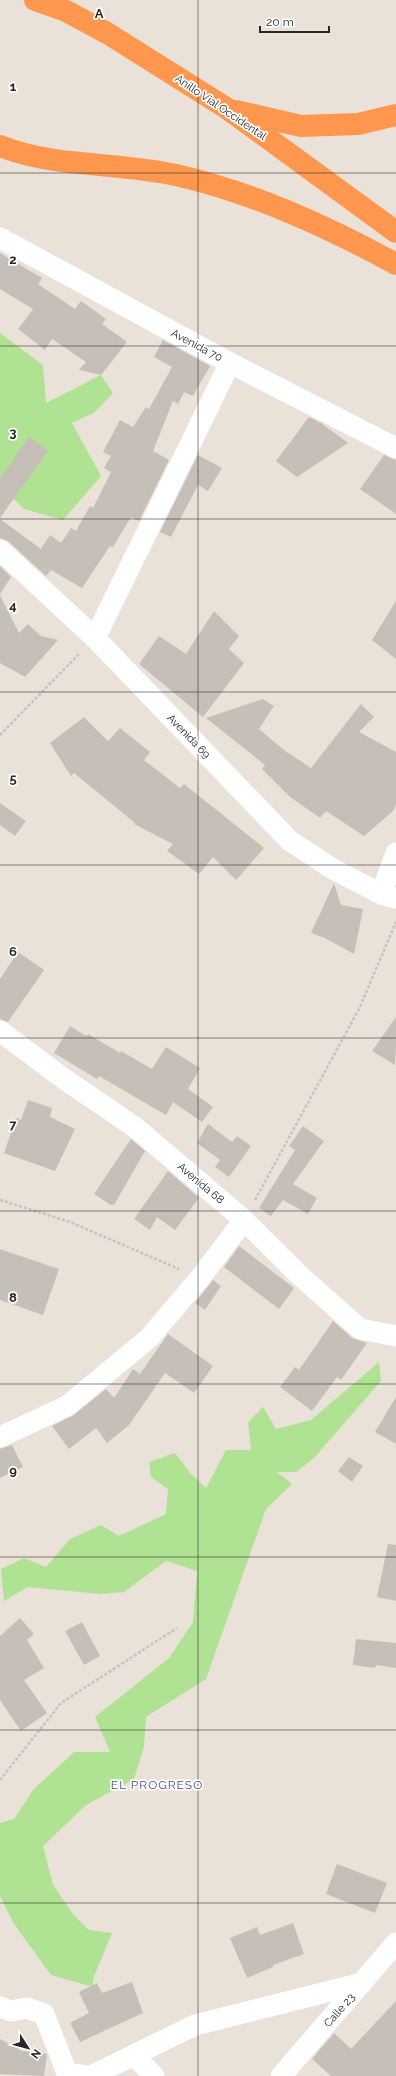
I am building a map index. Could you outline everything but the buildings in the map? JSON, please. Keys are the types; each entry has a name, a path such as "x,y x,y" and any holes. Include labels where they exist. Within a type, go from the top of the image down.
{"highway":[{"name":"Anillo Vial Occidental","path":"35,0 66,11 107,33 228,109 396,232"},
{"path":"228,109 301,126 358,124 396,115"},
{"path":"0,146 45,158 174,175 228,189 326,227 396,264"}],"street":[{"name":"Avenida 70","path":"0,238 230,363 396,448"},
{"path":"95,638 230,363"},
{"name":"Avenida 69","path":"0,550 95,638 290,841 333,869 389,896"},
{"path":"389,896 396,853"},
{"name":"Avenida 68","path":"0,1031 54,1071 136,1128 244,1220 297,1273 360,1329 396,1336"},
{"path":"0,1437 67,1406 149,1338 200,1278 244,1220"},
{"name":"Calle 23","path":"281,2076 396,1943"},
{"path":"90,2076 195,2025 362,1983"},
{"path":"0,2007 11,2011 27,2008 44,2014 67,2073 87,2076"},
{"path":"134,2055 154,2076"}],"path":[{"path":"0,734 95,638"},
{"path":"244,1220 359,1009 396,922"},
{"path":"0,1200 70,1222 200,1278"},
{"path":"0,1780 61,1703 177,1628"}],"green space":[{"path":"0,333 43,365 46,403 101,375 113,393 94,413 72,423 101,476 63,520 24,509 4,490 9,478 0,476"},
{"path":"379,1362 381,1381 314,1458 296,1472 277,1472 292,1484 266,1509 206,1679 146,1717 144,1747 134,1779 86,1805 43,1846 53,1885 73,1914 89,1930 112,1933 93,1979 93,1987 51,1975 14,1924 0,1896 0,1823 14,1819 33,1790 74,1752 110,1752 95,1717 169,1658 193,1622 197,1571 166,1561 124,1592 100,1594 28,1587 4,1601 1,1569 24,1558 46,1567 70,1539 101,1525 119,1536 166,1514 168,1489 151,1477 149,1462 175,1453 192,1475 206,1488 226,1450 251,1450 248,1422 263,1407 276,1429 311,1420"}],"district":[{"name":"EL PROGRESO","path":"157,1785"}]}
